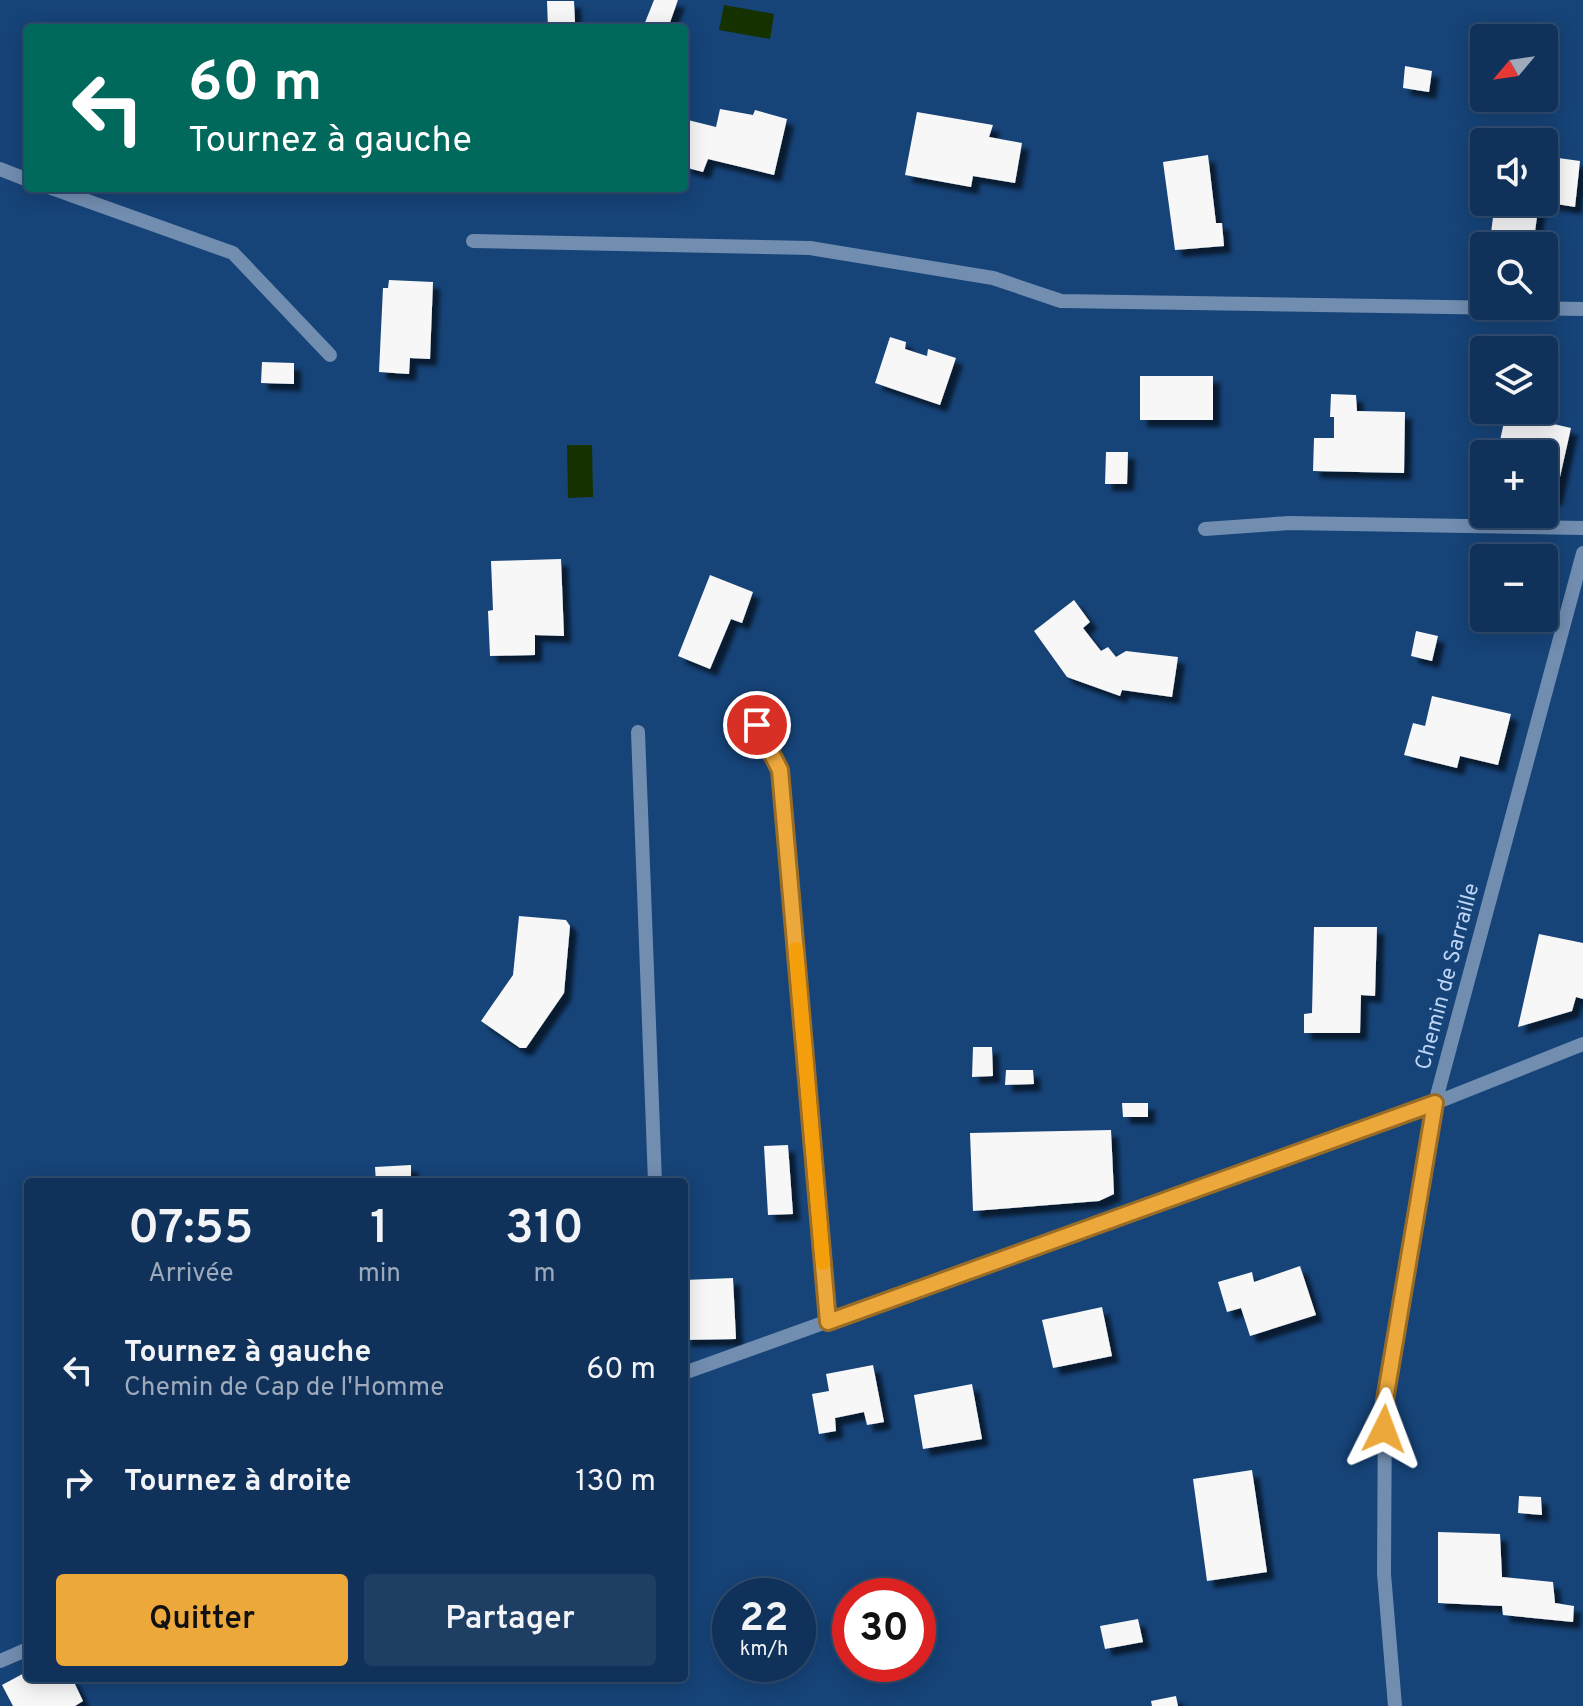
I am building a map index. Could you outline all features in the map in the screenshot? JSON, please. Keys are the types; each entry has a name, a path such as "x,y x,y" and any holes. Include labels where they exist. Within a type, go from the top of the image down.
{"street":[{"path":"0,169 24,178"},
{"path":"62,192 233,253 330,355"},
{"path":"473,241 810,248 993,278 1061,301 1583,309"},
{"path":"1205,529 1289,523 1583,528"},
{"name":"Chemin de Sarraille","path":"1395,1706 1384,1574 1385,1400 1435,1103 1583,553"},
{"path":"757,725 780,770 828,1322"},
{"path":"638,732 655,1178"},
{"path":"688,1372 1435,1103 1583,1044"},
{"path":"0,1661 24,1651"}],"shaded area":[{"path":"724,5 774,14 770,39 719,30"},
{"path":"567,445 592,445 593,497 568,498"}],"building":[{"path":"654,0 678,0 669,24 644,24"},
{"path":"547,1 574,1 575,22 609,24 548,24"},
{"path":"1405,66 1432,71 1429,92 1403,88"},
{"path":"720,109 753,115 755,110 787,119 774,175 708,159 703,172 688,168 688,120 716,127"},
{"path":"917,112 993,125 989,137 1022,143 1015,183 973,176 971,187 905,175"},
{"path":"1208,155 1216,223 1222,223 1224,246 1175,250 1163,162"},
{"path":"1558,158 1580,161 1575,207 1558,204"},
{"path":"1493,216 1537,216 1535,232 1491,232"},
{"path":"389,280 433,282 430,359 410,358 409,374 379,372 383,288 388,288"},
{"path":"890,337 906,342 905,349 927,356 928,349 956,358 940,405 875,383"},
{"path":"262,362 294,363 294,384 261,383"},
{"path":"1140,376 1213,376 1213,420 1140,420"},
{"path":"1331,394 1356,395 1357,411 1405,412 1404,473 1313,471 1314,438 1334,438 1334,417 1330,417"},
{"path":"1504,424 1554,424 1571,428 1558,486 1558,440 1500,440"},
{"path":"1106,452 1128,452 1127,484 1105,484"},
{"path":"561,559 564,636 535,635 535,655 490,656 488,611 493,610 491,561"},
{"path":"710,575 753,592 742,623 731,619 710,669 678,656"},
{"path":"1074,600 1090,622 1083,628 1101,651 1108,647 1116,657 1126,651 1178,657 1172,697 1122,690 1120,696 1067,677 1034,631"},
{"path":"1416,631 1438,636 1432,661 1411,656"},
{"path":"1432,696 1511,714 1498,765 1460,756 1457,768 1404,755 1413,723 1425,726"},
{"path":"519,916 566,920 570,926 564,993 526,1048 520,1048 481,1021 513,975"},
{"path":"1314,927 1377,927 1375,996 1361,995 1360,1033 1304,1033 1304,1014 1312,1013"},
{"path":"1539,934 1583,943 1583,999 1576,997 1572,1011 1518,1027"},
{"path":"973,1047 992,1047 993,1076 972,1077"},
{"path":"1006,1070 1033,1070 1034,1084 1005,1085"},
{"path":"1122,1103 1148,1103 1148,1117 1123,1117"},
{"path":"1111,1130 1114,1194 1099,1201 973,1211 970,1133"},
{"path":"788,1145 793,1214 768,1215 764,1146"},
{"path":"411,1165 411,1178 376,1178 375,1167"},
{"path":"1300,1266 1316,1315 1250,1336 1241,1308 1227,1312 1218,1282 1252,1272 1254,1282"},
{"path":"733,1278 736,1339 688,1340 688,1280"},
{"path":"1102,1307 1112,1356 1053,1368 1042,1320"},
{"path":"873,1365 884,1422 867,1425 864,1412 835,1418 836,1431 819,1434 812,1394 829,1391 826,1374"},
{"path":"972,1384 982,1439 923,1449 914,1395"},
{"path":"1252,1470 1267,1572 1207,1581 1193,1479"},
{"path":"1519,1496 1541,1497 1542,1515 1518,1513"},
{"path":"1438,1532 1500,1534 1502,1577 1553,1582 1555,1603 1574,1606 1573,1622 1503,1615 1502,1606 1438,1603"},
{"path":"1138,1619 1143,1642 1105,1649 1100,1626"},
{"path":"24,1673 24,1682 74,1682 83,1701 75,1706 13,1706 2,1685"},
{"path":"1176,1696 1178,1706 1152,1706 1151,1701"}],"slow traffic":[{"path":"796,949 823,1263"}],"route":[{"path":"757,725 780,770 828,1322 1435,1103 1385,1400 1384,1429"}]}
